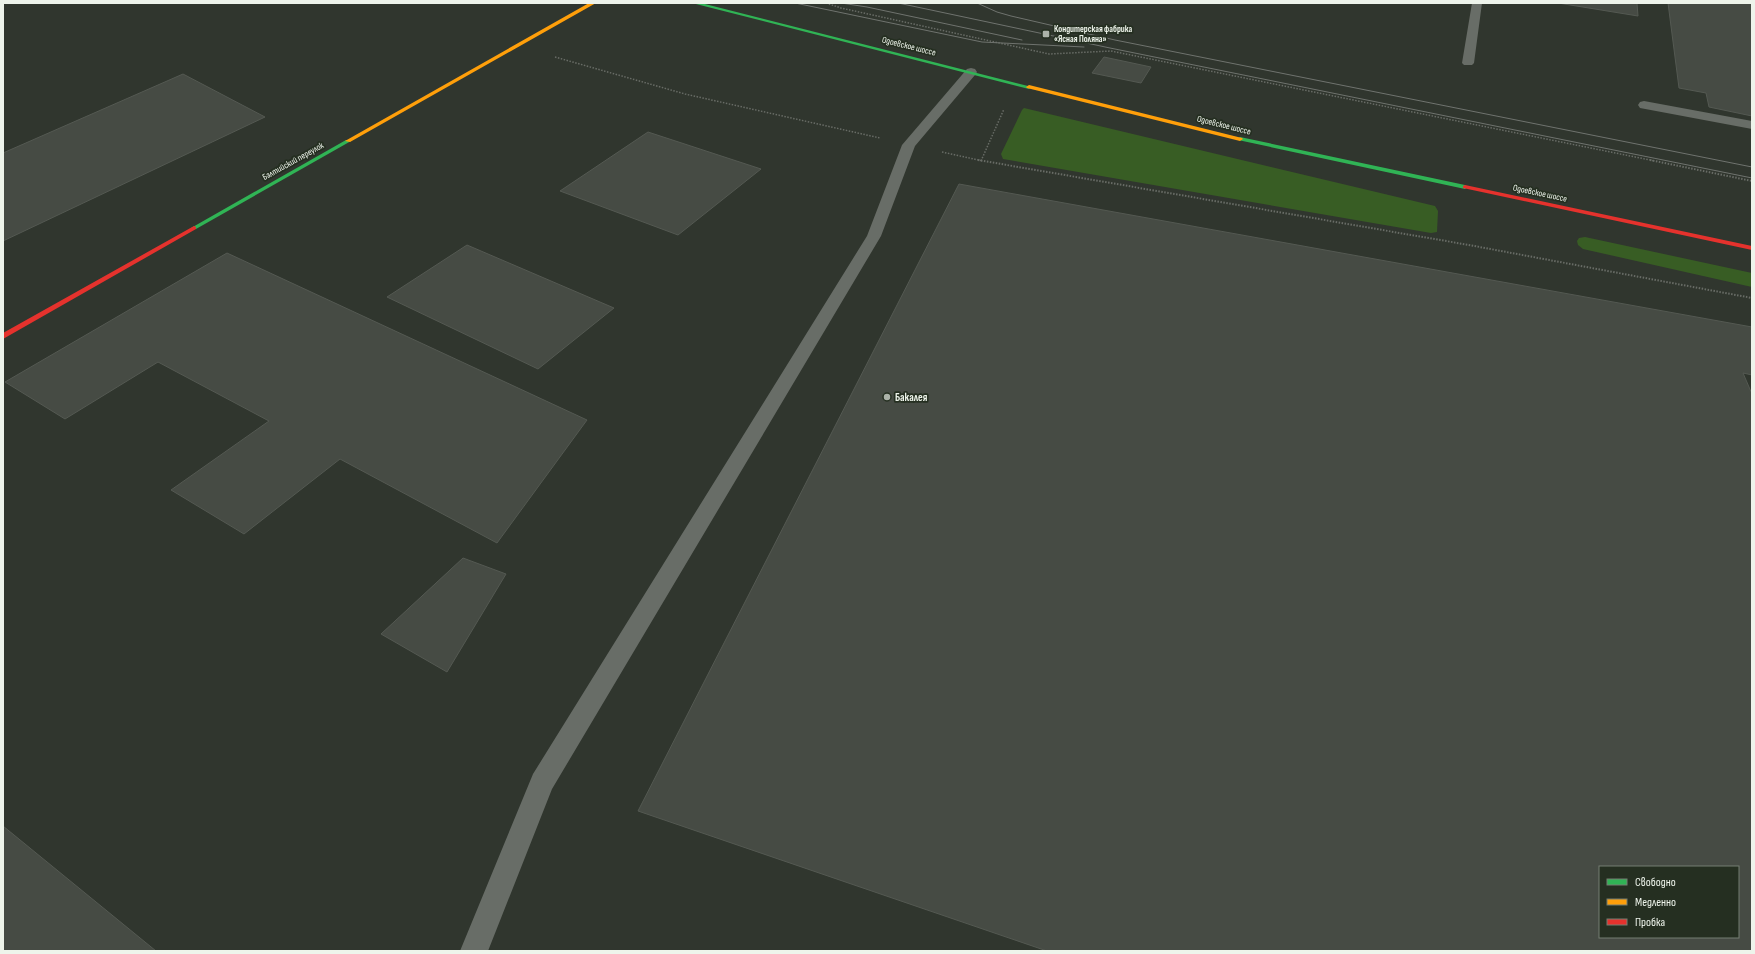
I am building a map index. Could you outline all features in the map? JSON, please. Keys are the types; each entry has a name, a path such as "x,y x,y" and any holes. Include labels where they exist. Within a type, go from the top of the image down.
{"main road":[{"name":"Балтийский переулок","path":"3,336 593,3"},
{"name":"Одоевское шоссе","path":"695,3 1231,137 1752,248"}],"lane":[{"path":"1468,63 1477,3"},
{"path":"474,951 542,782 874,236 909,145 971,72"},
{"path":"1644,105 1752,125"}],"path":[{"path":"826,3 841,8 1049,54 1112,51 1752,181"},
{"path":"518,46 685,94 981,161 1469,245 1752,298"},
{"path":"1046,57 1049,54"},
{"path":"981,161 1006,104 1021,84"}],"green space":[{"path":"1024,108 1435,206 1438,211 1437,232 1431,233 1003,159 1001,154"},
{"path":"1585,237 1752,273 1752,287 1583,249 1578,245 1577,241 1579,238"}],"building":[{"path":"1558,3 1637,3 1638,16"},
{"path":"1668,3 1752,3 1752,116 1709,107 1706,93 1679,88"},
{"path":"1104,57 1151,67 1141,83 1092,73"},
{"path":"183,74 265,117 3,241 3,153"},
{"path":"648,132 761,169 678,235 560,191"},
{"path":"959,184 1752,327 1752,375 1743,373 1752,394 1752,951 1047,951 638,811"},
{"path":"467,245 614,308 538,369 387,297"},
{"path":"227,253 587,420 497,543 340,459 244,534 171,490 269,421 158,362 65,419 5,382"},
{"path":"463,558 506,574 447,672 381,634"},
{"path":"3,826 156,951 3,951"}],"tram line":[{"path":"795,3 982,42 1084,47"},
{"path":"841,3 867,7 1022,40"},
{"path":"898,3 1110,48 1752,178"},
{"path":"977,3 997,12 1011,16 1115,40 1752,167"}],"traffic: fast":[{"path":"695,3 1029,87"},
{"path":"1240,139 1465,187"},
{"path":"194,228 348,141"}],"traffic: slow":[{"path":"348,141 593,3"},
{"path":"1029,87 1240,139"}],"traffic: jam":[{"path":"1465,187 1752,248"},
{"path":"3,336 194,228"}],"place":[{"name":"Кондитерская фабрика «Ясная Поляна»","path":"1046,34"},
{"name":"Бакалея","path":"887,397"}]}
